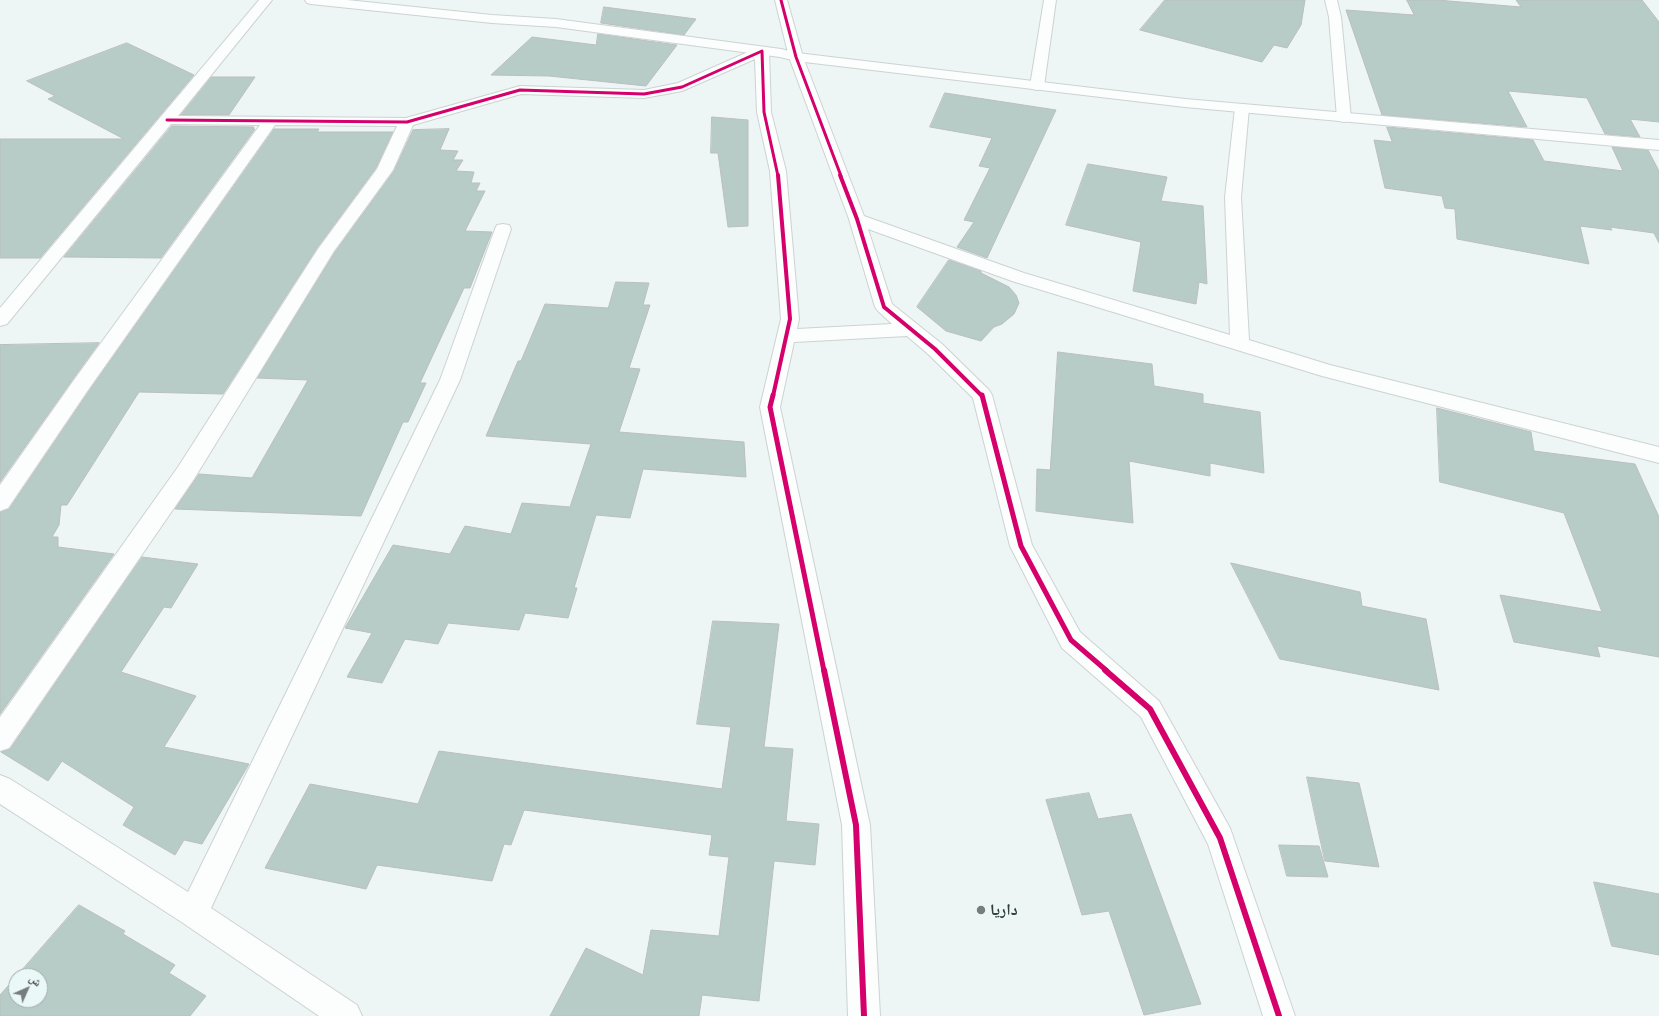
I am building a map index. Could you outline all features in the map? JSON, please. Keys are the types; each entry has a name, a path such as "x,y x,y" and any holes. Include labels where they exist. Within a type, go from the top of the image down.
{"street":[{"path":"0,320 266,0"},
{"path":"311,0 492,19 556,23 796,57 1037,86 1344,118 1659,145"},
{"path":"411,0 500,11 556,23"},
{"path":"781,0 796,57 857,219 884,307 935,349 982,395 1021,546 1071,640 1150,709 1220,838 1279,1016"},
{"path":"1037,86 1050,0"},
{"path":"1331,0 1335,17 1344,118"},
{"path":"167,120 407,122 520,90 644,94 682,87 762,51"},
{"path":"762,51 764,112 778,179 790,319 770,407 856,825 864,1016"},
{"path":"1240,344 1234,197 1242,108"},
{"path":"0,502 81,385 271,121"},
{"path":"0,739 186,473 327,249 385,170 407,122"},
{"path":"857,219 1018,278 1329,371 1659,454"},
{"path":"193,913 450,380 504,229"},
{"path":"786,336 911,329"},
{"path":"0,788 193,913 346,1016"}],"building":[{"path":"1165,0 1305,0 1301,25 1287,48 1274,45 1262,62 1140,30"},
{"path":"1407,0 1437,0 1521,7 1516,0 1642,0 1659,22 1659,122 1630,119 1640,137 1605,134 1587,98 1508,91 1527,127 1382,115 1346,10 1414,15"},
{"path":"604,7 696,19 684,35 601,23"},
{"path":"598,34 677,45 646,86 549,76 491,75 532,37 596,45"},
{"path":"127,43 194,75 40,258 0,258 0,139 124,139 48,99 55,96 27,81"},
{"path":"211,77 255,77 229,115 181,115"},
{"path":"945,93 1056,110 987,258 957,247 974,222 964,220 990,168 979,166 992,138 930,127"},
{"path":"712,117 748,120 748,226 728,227 718,153 711,153"},
{"path":"172,126 254,127 253,129 255,129 161,258 64,257"},
{"path":"1387,127 1533,140 1544,161 1623,171 1612,147 1648,150 1659,171 1659,243 1654,233 1610,227 1612,230 1580,226 1589,264 1457,239 1455,209 1445,208 1442,196 1385,188 1374,140 1392,142"},
{"path":"274,129 319,129 317,132 393,132 376,168 317,248 223,394 139,392 67,505 61,505 59,525 52,537 58,537 58,547 114,554 0,714 0,512 9,509 89,391"},
{"path":"449,129 440,150 458,151 453,160 463,160 456,171 474,172 471,183 480,183 476,191 485,191 465,231 492,232 470,288 464,288 420,383 426,383 408,422 403,422 361,516 175,509 199,474 252,478 308,380 257,378 335,252 394,171 413,130"},
{"path":"1088,164 1167,177 1161,201 1203,206 1207,284 1199,282 1196,304 1133,291 1141,242 1066,225"},
{"path":"949,260 981,271 981,273 1009,287 1016,295 1019,303 1014,314 1002,324 994,327 981,341 946,331 917,307"},
{"path":"616,282 649,283 643,305 650,305 629,368 640,369 619,432 744,442 746,477 643,469 630,518 596,515 574,588 577,588 568,618 525,613 519,630 448,623 438,644 405,639 382,683 347,677 372,633 345,628 393,545 450,554 465,526 511,534 522,503 570,507 591,444 486,436 518,361 521,361 545,304 608,308"},
{"path":"99,343 73,379 0,482 0,345"},
{"path":"1058,352 1152,364 1154,386 1203,394 1203,403 1260,412 1264,473 1210,463 1210,476 1129,461 1133,523 1036,511 1037,469 1050,470"},
{"path":"1437,408 1531,432 1534,451 1635,464 1659,517 1659,657 1597,646 1600,657 1514,642 1500,595 1602,612 1564,513 1440,482"},
{"path":"142,557 198,564 171,608 164,607 121,672 196,696 164,747 249,764 202,844 184,840 175,855 123,825 134,807 62,761 48,781 1,752 10,749"},
{"path":"1231,563 1360,592 1362,606 1426,619 1439,690 1280,659"},
{"path":"713,621 779,624 764,747 793,749 786,821 819,824 815,865 774,861 759,1001 702,995 699,1016 550,1016 586,948 643,975 651,930 719,936 729,857 709,855 712,835 524,810 511,845 504,844 492,881 377,865 366,889 265,868 310,784 418,804 439,751 722,789 731,727 697,724"},
{"path":"1307,777 1359,783 1379,867 1325,861"},
{"path":"1089,793 1098,819 1131,814 1201,1004 1144,1015 1109,911 1082,915 1046,800"},
{"path":"1279,845 1319,846 1328,877 1287,876"},
{"path":"1594,882 1659,894 1659,955 1612,946"},
{"path":"79,905 125,931 123,934 175,965 169,973 206,996 190,1016 0,1016 0,995 8,986 8,1008 48,1008 48,968 24,968"}],"cycle path":[{"path":"781,0 796,57 857,219 884,307 935,349 982,395 1021,546 1071,640 1150,709 1220,838 1279,1016"},
{"path":"167,120 407,122 520,90 644,94 682,87 762,51 764,112 778,171 790,319 770,407 856,825 864,1016"}],"place":[{"name":"داريا","path":"981,910"}]}
